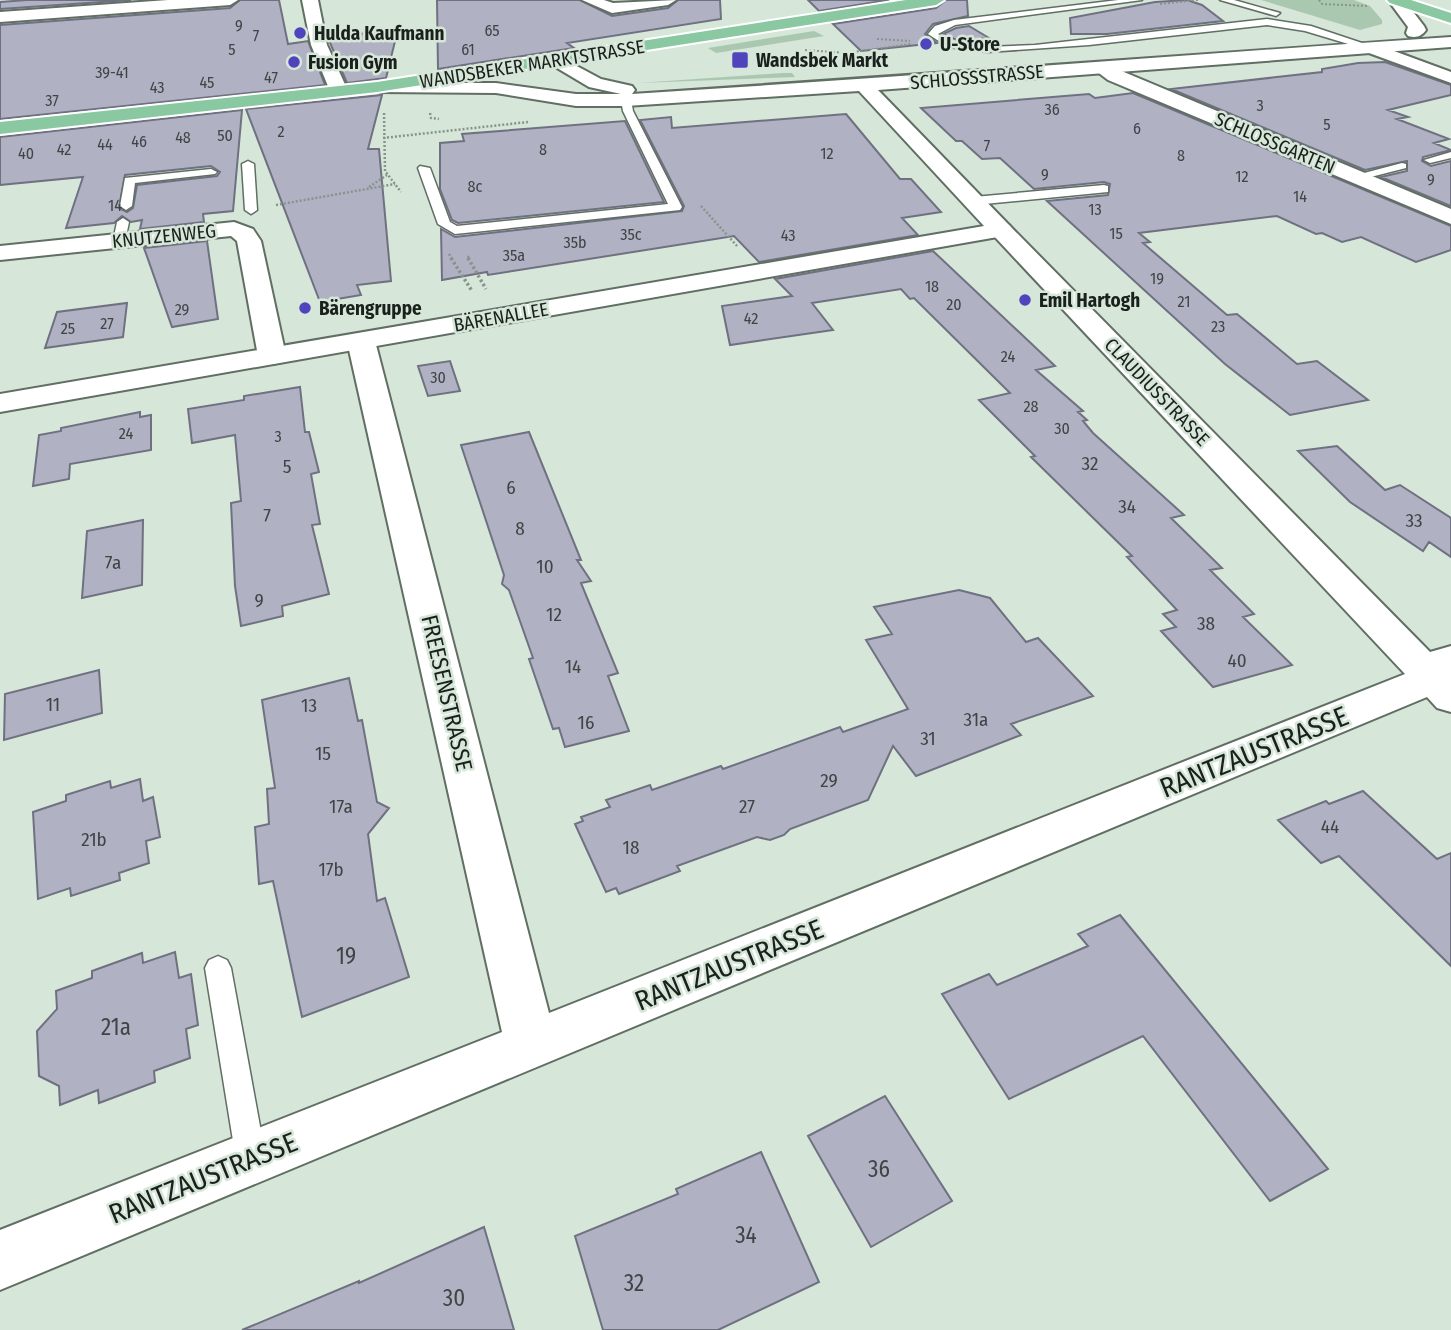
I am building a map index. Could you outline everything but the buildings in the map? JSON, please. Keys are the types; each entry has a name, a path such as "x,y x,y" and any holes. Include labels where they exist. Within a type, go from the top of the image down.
{"main road":[{"name":"WANDSBEKER MARKTSTRASSE","path":"0,128 377,87 558,61 936,0"},
{"path":"1395,0 1451,18"},
{"path":"1433,0 1451,5"}],"street":[{"path":"0,18 230,0"},
{"path":"310,0 319,45 339,92"},
{"path":"590,0 612,8 668,0"},
{"path":"1395,0 1416,26 1418,30 1414,33"},
{"name":"SCHLOSSSTRASSE","path":"377,87 496,88 576,100 626,100 1107,71 1371,43 1414,33 1451,29"},
{"name":"SCHLOSSSTRASSE","path":"558,61 596,83 630,90 893,75 1335,41 1401,47 1451,41"},
{"path":"1371,43 1451,78"},
{"name":"SCHLOSSGARTEN","path":"1107,71 1451,217"},
{"path":"830,79 863,86 872,79 893,75"},
{"name":"CLAUDIUSSTRASSE","path":"863,86 1001,230 1443,677"},
{"name":"KNUTZENWEG","path":"0,253 121,232 234,229 245,234 272,356"},
{"name":"BÄRENALLEE","path":"0,403 1001,230"},
{"name":"FREESENSTRASSE","path":"360,341 530,1046"},
{"name":"RANTZAUSTRASSE","path":"0,1260 1443,677"}],"lane":[{"path":"1138,0 954,23 937,28 932,34 937,40 948,45 995,50 1105,41 1258,21 1296,25 1335,41"},
{"path":"1224,0 1302,18 1371,43"},
{"path":"1258,21 1266,17 1261,10"},
{"path":"424,168 444,224 455,230 676,208 628,111 626,100"},
{"path":"1430,160 1451,155"},
{"path":"248,164 251,210"},
{"path":"1355,177 1402,166"},
{"path":"126,206 129,180 211,172"},
{"path":"974,201 1104,189"},
{"path":"218,968 251,1159"}],"path":[{"path":"1318,0 1322,4 1377,6"},
{"path":"799,51 861,52 913,44"},
{"path":"857,49 861,52"},
{"path":"383,138 540,121"},
{"path":"320,198 367,188 387,175"},
{"path":"251,210 395,184"},
{"path":"724,233 740,250"},
{"path":"481,255 467,257 503,316"}],"green space":[{"path":"1261,0 1354,0 1370,6 1382,20 1382,24 1360,30"},
{"path":"814,31 824,36 716,53 708,48"},
{"path":"792,73 795,77 638,83"}],"place":[{"name":"Hulda Kaufmann","path":"300,33"},
{"name":"U-Store","path":"926,44"},
{"name":"Wandsbek Markt","path":"740,60"},
{"name":"Fusion Gym","path":"294,62"},
{"name":"Emil Hartogh","path":"1025,300"},
{"name":"Bärengruppe","path":"305,308"}]}
